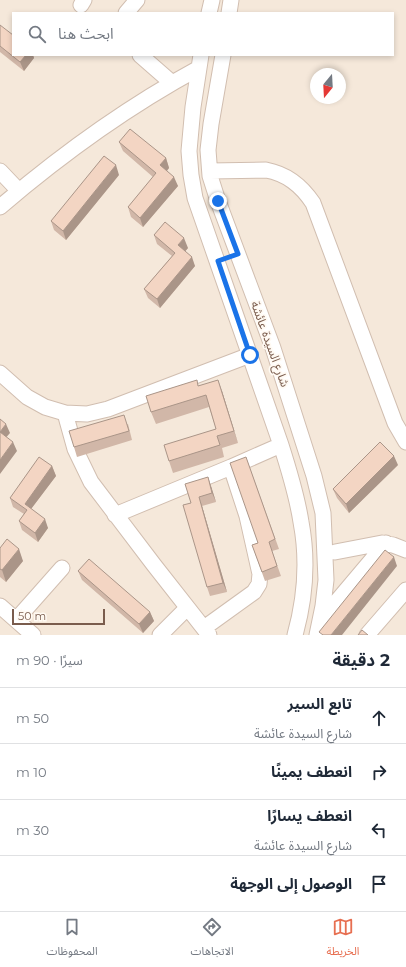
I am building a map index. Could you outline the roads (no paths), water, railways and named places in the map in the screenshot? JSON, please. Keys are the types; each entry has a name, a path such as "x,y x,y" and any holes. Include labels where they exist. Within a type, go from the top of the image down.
{"street":[{"path":"127,12 137,0"},
{"path":"209,12 212,0"},
{"path":"229,12 231,0"},
{"path":"141,56 172,83"},
{"name":"شارع السيدة عائشة","path":"222,56 210,130 208,150 210,171 218,201 273,348 303,438 323,513 326,580 318,628"},
{"path":"0,206 66,153 101,128 172,83 200,62"},
{"name":"شارع السيدة عائشة","path":"200,62 193,107 189,151 191,175 195,198 281,445 292,483 302,529 304,559 304,585 301,611 295,635"},
{"path":"210,171 266,170 290,179 307,194 313,203 395,423 406,442"},
{"path":"0,172 19,191"},
{"path":"218,261 238,254"},
{"path":"0,373 27,397 46,407 65,413 87,414 108,410 250,355"},
{"path":"65,413 71,438 82,466 91,482 206,632 254,592 259,584 260,574 247,516 231,467"},
{"path":"115,515 281,445"},
{"path":"302,529 324,526"},
{"path":"318,628 386,543"},
{"path":"335,552 386,543 406,550"},
{"path":"16,620 62,568"},
{"path":"367,635 406,590"},
{"path":"0,606 33,635"},
{"path":"160,635 187,608"}]}
